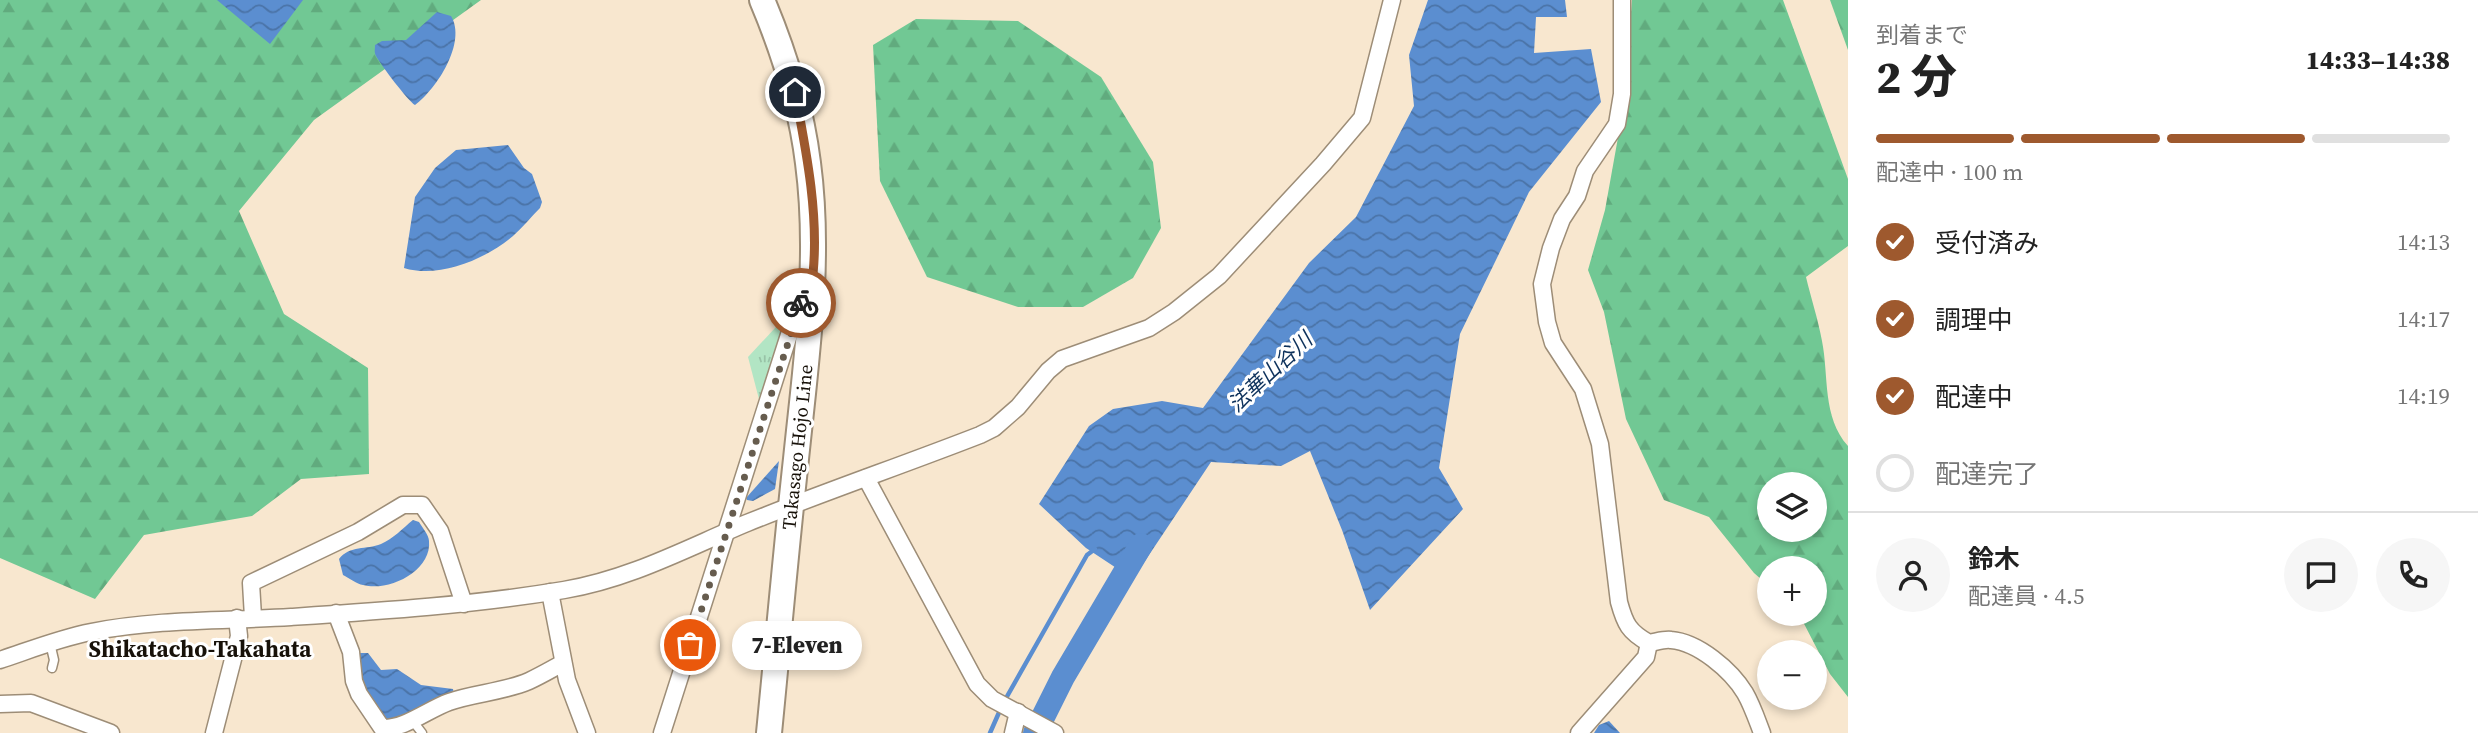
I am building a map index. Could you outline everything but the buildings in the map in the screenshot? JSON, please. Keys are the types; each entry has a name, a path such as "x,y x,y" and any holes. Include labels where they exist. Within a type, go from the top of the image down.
{"main road":[{"name":"Takasago Hojo Line","path":"762,0 795,92 808,163 813,276 769,733"}],"street":[{"path":"0,660 89,632 146,624 464,604 611,580 791,506 994,428 1018,407 1048,371 1062,359 1149,328 1219,276 1362,118 1392,0"},
{"path":"1622,0 1622,94 1617,124 1586,171 1577,196 1562,219 1551,248 1542,284 1547,322 1553,343 1583,389 1600,444 1619,602 1625,623 1649,643 1668,639 1680,642 1695,648 1718,664 1733,677 1745,693 1762,733"},
{"path":"662,733 795,316 813,276"},
{"path":"866,478 977,684 992,699 1055,733"},
{"path":"214,733 245,617 251,583 358,532 403,505 412,504 422,505 440,531 464,604"},
{"path":"550,592 567,680 587,733"},
{"path":"336,613 351,652 354,681 380,731 471,695 530,681 563,663"},
{"path":"1579,733 1646,657 1649,643"},
{"path":"1,699 31,703 111,733"},
{"path":"1013,733 1014,709"}],"lane":[{"path":"50,643 54,660 52,668"},
{"path":"412,720 422,733"}],"green space":[{"path":"0,0 481,0 314,120 239,211 284,314 368,368 369,474 301,479 252,516 144,535 95,599 0,558"},
{"path":"1632,0 1783,0 1848,179 1848,246 1806,277 1822,341 1830,409 1840,435 1848,446 1848,697 1827,668 1827,640 1812,640 1805,626 1827,626 1827,556 1757,556 1757,576 1709,517 1664,500 1626,419 1604,312 1588,270 1605,210 1624,104"},
{"path":"1830,0 1848,0 1848,50"},
{"path":"916,19 1018,21 1101,77 1153,162 1161,228 1133,278 1083,307 1018,307 927,277 880,181 873,45"},
{"path":"807,253 805,277 791,310 784,305"},
{"path":"790,312 760,403 748,357"}],"water":[{"path":"217,0 303,0 270,44"},
{"path":"1428,0 1565,0 1567,17 1536,17 1534,53 1591,49 1601,102 1529,192 1460,334 1439,468 1463,509 1370,610 1310,451 1281,466 1211,462 1133,579 1086,548 1039,504 1089,426 1113,409 1162,401 1203,408 1309,263 1356,217 1414,106 1409,55"},
{"path":"437,12 451,16 455,39 440,77 415,105 379,61 375,45 382,41 406,40"},
{"path":"508,145 524,168 532,174 542,202 540,208 513,236 476,259 432,271 404,268 415,197 435,168 456,150"},
{"path":"779,461 775,489 753,501 747,500 746,498"},
{"path":"413,520 419,522 429,541 424,562 416,570 396,582 373,586 361,584 343,575 339,559 343,555 385,542"},
{"path":"359,653 368,653 381,670 397,669 421,685 453,689 454,695 386,722 361,686"},
{"path":"1609,721 1620,733 1594,733 1599,725"}],"waterway":[{"name":"法華山谷川","path":"1035,733 1063,677 1141,545"},
{"path":"1005,700 1087,555 1095,549"},
{"path":"990,733 1001,708"}],"way so far":[{"path":"690,645 801,303"}],"place":[{"name":"7-Eleven","path":"690,645"}],"district":[{"name":"Shikatacho-Takahata","path":"200,649"}],"route":[{"path":"795,92 808,163 813,228 813,276 801,303"}]}
